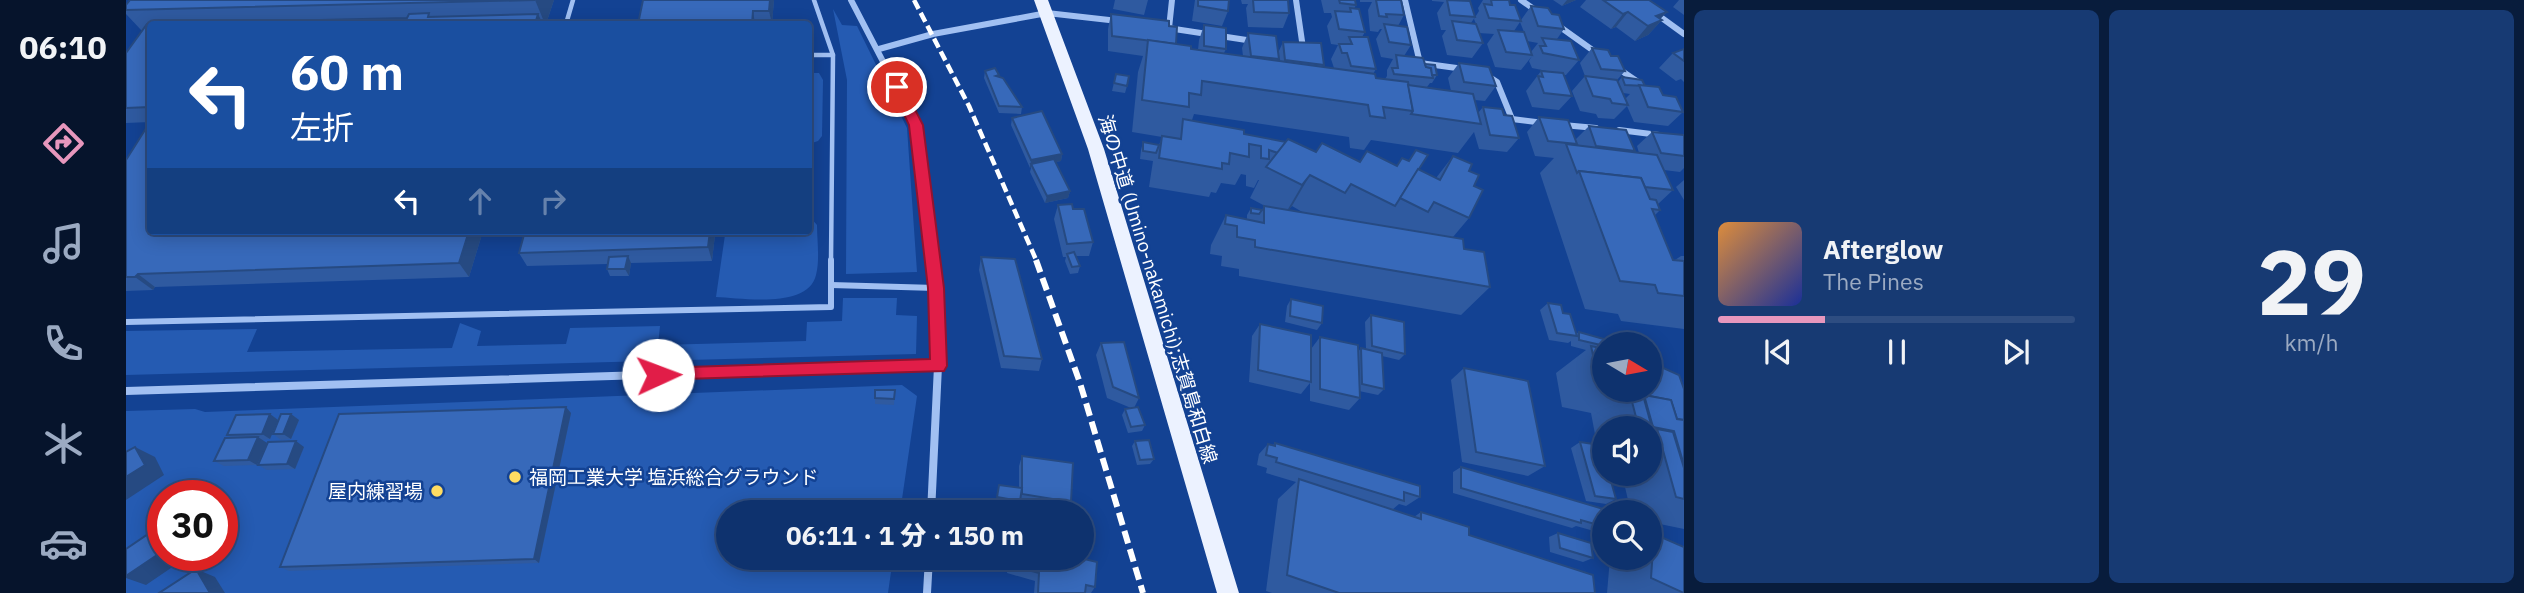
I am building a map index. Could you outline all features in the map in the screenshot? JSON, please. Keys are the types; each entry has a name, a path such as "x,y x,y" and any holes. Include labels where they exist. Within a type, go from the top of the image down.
{"main road":[{"name":"海の中道 (Umino-nakamichi);志賀島和白線","path":"1044,6 1096,149 1228,593"}],"street":[{"path":"851,0 916,125 936,288 938,366 932,500"},
{"path":"1169,28 1172,0"},
{"path":"1292,47 1306,49 1296,0"},
{"path":"1405,0 1420,63 1467,69"},
{"path":"1521,0 1652,92"},
{"path":"878,49 1044,6 1128,23"},
{"path":"1646,6 1684,34"},
{"path":"1155,26 1265,43"},
{"path":"1479,71 1497,82 1513,119 1671,136"},
{"path":"126,391 938,366"},
{"path":"927,593 928,570"}],"lane":[{"path":"567,21 573,0"},
{"path":"126,322 831,307 833,55 814,0"},
{"path":"812,55 833,55"},
{"path":"831,285 936,288"}],"shaded area":[{"path":"833,9 842,25 857,26 907,128 917,272 846,274 847,80"},
{"path":"812,73 819,73 823,80 822,136 812,143"},
{"path":"812,219 817,225 816,275 810,286 801,293 773,299 716,297 725,235 812,235"},
{"path":"843,298 897,298 896,315 917,316 916,354 126,375 126,331 257,329 247,352 452,348 460,323 481,331 477,346 566,344 570,328 660,326 658,345 806,341 807,322 842,321"},
{"name":"福岡工業大学 塩浜総合グラウンド","path":"902,385 917,396 902,500 716,500 716,570 891,570 888,593 126,593 126,411 195,409 205,412"}],"building":[{"path":"130,0 535,0 126,10"},
{"path":"643,0 770,0 769,11 753,11 752,21 639,21"},
{"path":"1198,0 1229,0 1228,11 1198,6"},
{"path":"1253,0 1288,0 1289,13 1254,12"},
{"path":"1339,0 1355,0 1356,5 1340,3"},
{"path":"1376,0 1401,0 1404,15 1379,16"},
{"path":"1447,0 1470,1 1475,17 1450,15"},
{"path":"1491,0 1509,0 1510,5 1515,5 1521,21 1489,18 1484,4 1492,5"},
{"path":"1603,0 1649,0 1667,12 1656,16 1662,20 1648,26 1628,12 1623,14"},
{"path":"1531,6 1548,8 1552,14 1559,15 1564,29 1538,26"},
{"path":"1350,8 1359,9 1365,32 1339,29 1335,11 1351,12"},
{"path":"429,13 428,17 538,14 536,21 277,21 407,18 409,14"},
{"path":"1111,14 1169,21 1169,26 1177,27 1176,44 1112,36"},
{"path":"1452,21 1476,24 1483,43 1457,40"},
{"path":"147,24 147,107 126,108 126,53"},
{"path":"1384,24 1407,27 1411,45 1389,42"},
{"path":"1204,25 1226,28 1226,49 1204,46"},
{"path":"1498,30 1524,32 1532,55 1506,52"},
{"path":"1248,33 1276,36 1279,59 1251,56"},
{"path":"1349,37 1368,37 1376,69 1351,66 1347,53 1342,53 1339,44 1352,44"},
{"path":"1542,38 1571,41 1579,60 1543,53 1540,46 1546,46"},
{"path":"1148,40 1191,46 1191,49 1375,74 1376,78 1408,82 1413,111 1383,107 1385,118 1370,116 1368,105 1202,81 1201,95 1189,93 1189,107 1142,100"},
{"path":"1283,42 1321,43 1324,65 1285,60"},
{"path":"1592,48 1608,50 1611,56 1618,56 1625,71 1601,69"},
{"path":"1684,49 1684,61 1673,53"},
{"path":"1396,55 1423,58 1426,67 1431,68 1433,78 1394,74 1392,68 1398,68"},
{"path":"1459,63 1489,67 1496,86 1464,82"},
{"path":"1425,64 1435,65 1437,75 1432,75 1431,68"},
{"path":"995,68 999,75 996,76 1003,78 1022,107 999,106 985,71"},
{"path":"1541,71 1563,73 1572,96 1544,93 1538,76 1543,77"},
{"path":"1116,74 1129,76 1127,86 1114,83"},
{"path":"1585,76 1617,80 1628,105 1593,96"},
{"path":"1622,77 1642,80 1645,86 1625,85"},
{"path":"1408,85 1473,94 1481,124 1411,114 1413,111"},
{"path":"1639,85 1659,87 1663,95 1676,97 1683,112 1648,107"},
{"path":"1483,107 1502,109 1504,115 1512,116 1519,138 1490,135"},
{"path":"1042,111 1062,154 1031,160 1012,118"},
{"path":"1539,117 1568,120 1577,144 1548,141"},
{"path":"1183,119 1244,130 1244,134 1286,142 1278,153 1269,150 1269,159 1261,158 1261,146 1249,144 1249,157 1230,153 1229,164 1222,163 1222,169 1159,158 1162,136 1181,139"},
{"path":"1589,126 1626,130 1635,151 1596,146"},
{"path":"147,127 147,235 468,235 459,263 138,274 135,277 126,277 126,160"},
{"path":"1652,132 1684,135 1684,156 1661,153"},
{"path":"1288,139 1316,152 1322,143 1360,162 1367,151 1397,166 1402,158 1409,161 1416,150 1428,155 1395,206 1351,184 1345,193 1310,175 1302,185 1266,167"},
{"path":"1143,142 1159,145 1156,153 1143,151"},
{"path":"1566,144 1657,155 1673,190 1645,187 1641,178 1579,171 1577,173"},
{"path":"1453,156 1472,164 1469,171 1479,175 1474,186 1483,190 1469,218 1434,202 1428,212 1400,198 1418,169 1440,180"},
{"path":"1054,159 1070,191 1047,196 1031,164"},
{"path":"1579,171 1641,178 1650,199 1656,200 1660,210 1652,209 1673,260 1684,261 1684,296 1658,293 1655,285 1620,281"},
{"path":"1072,204 1073,209 1084,209 1093,242 1067,244 1058,205"},
{"path":"1264,206 1463,239 1464,249 1484,252 1490,287 1255,247 1255,240 1237,237 1237,226 1225,224 1226,215 1264,223"},
{"path":"1251,208 1262,210 1259,214 1251,213"},
{"path":"524,235 710,235 708,247 519,253"},
{"path":"1074,252 1080,266 1072,267 1067,254"},
{"path":"628,256 625,269 607,269 609,257"},
{"path":"981,257 1015,259 1042,359 1004,356"},
{"path":"1291,299 1323,306 1322,323 1290,316"},
{"path":"1548,303 1561,305 1563,313 1570,314 1577,336 1557,333"},
{"path":"1371,315 1404,322 1405,354 1372,346"},
{"path":"1260,324 1311,335 1311,382 1258,370"},
{"path":"1579,332 1592,336 1592,343 1579,340"},
{"path":"1320,337 1358,345 1360,398 1320,389"},
{"path":"1124,342 1139,398 1113,387 1101,343"},
{"path":"1361,348 1382,353 1384,389 1362,384"},
{"path":"1662,367 1679,375 1684,389 1684,420 1677,419 1671,400 1662,398"},
{"path":"1464,368 1528,381 1545,466 1476,452"},
{"path":"875,390 895,390 894,399 875,398"},
{"path":"1662,398 1671,400 1677,419 1684,420 1684,465 1674,431 1662,429 1662,416 1650,416 1646,402 1662,402"},
{"path":"1632,402 1645,402 1649,416 1636,416"},
{"name":"屋内練習場","path":"566,407 534,559 280,567 339,414"},
{"path":"1138,407 1145,425 1131,427 1125,409"},
{"path":"270,414 262,434 227,435 236,415"},
{"path":"281,414 291,414 283,434 273,434"},
{"path":"1662,430 1673,432 1684,468 1684,499 1676,497 1662,447"},
{"path":"258,437 248,460 214,461 225,438"},
{"path":"1149,440 1154,459 1140,460 1135,441"},
{"path":"296,441 287,464 258,465 268,442"},
{"path":"1580,442 1592,444 1592,485"},
{"path":"1275,443 1420,486 1420,497 1404,492 1404,501 1276,462 1277,458 1266,455 1268,444 1275,446"},
{"path":"135,447 145,465 126,477 126,452"},
{"path":"1022,456 1073,463 1071,500 1022,494"},
{"path":"1461,467 1592,506 1592,523 1581,520 1581,523 1461,488"},
{"path":"1299,479 1421,519 1421,512 1469,527 1469,535 1593,575 1595,593 1339,593 1287,575"},
{"path":"999,485 1022,488 1020,500 997,497"},
{"path":"1592,486 1612,486 1616,499 1595,496"},
{"path":"1558,533 1591,543 1592,558 1560,548"},
{"path":"147,535 147,562 126,576 126,549"},
{"path":"1662,537 1684,547 1684,593 1651,578 1652,570 1662,570"},
{"path":"1094,561 1097,562 1095,587 1086,585 1085,593 1038,593 1039,573 1028,570 1094,570"},
{"path":"193,571 197,571 210,593 159,593"}],"railway":[{"path":"914,0 969,106 1037,262"},
{"path":"1036,260 1080,383 1143,593"}],"place":[{"name":"福岡工業大学 塩浜総合グラウンド","path":"515,477"},
{"name":"屋内練習場","path":"437,491"}],"route":[{"path":"658,375 938,366 936,288 916,125 897,87"}]}
